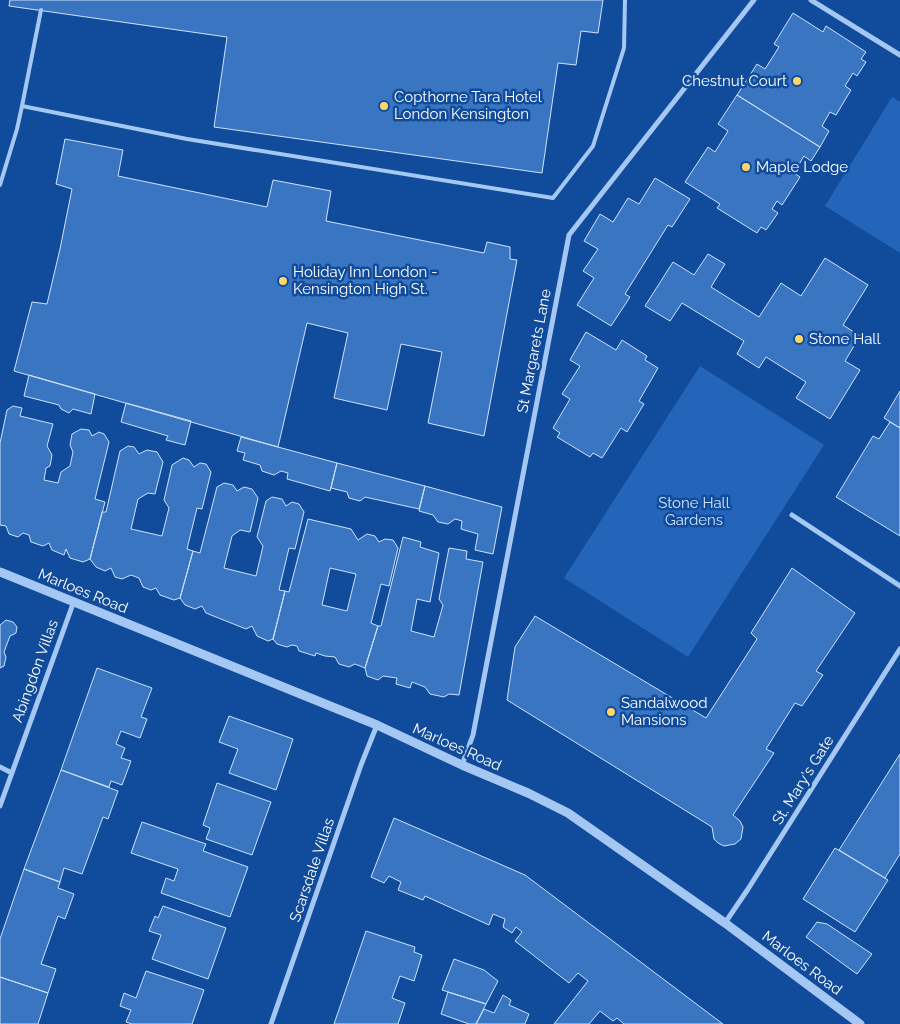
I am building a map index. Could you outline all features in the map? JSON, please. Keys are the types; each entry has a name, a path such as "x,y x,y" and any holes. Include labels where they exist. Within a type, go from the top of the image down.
{"street":[{"name":"St Margarets Lane","path":"462,765 473,735 569,235 754,0"},
{"path":"811,0 900,55"},
{"path":"792,515 900,586"},
{"name":"Marloes Road","path":"0,572 377,725 568,813 725,923 857,1023"},
{"name":"Abingdon Villas","path":"0,806 74,601"},
{"name":"St. Mary's Gate","path":"725,923 900,649"},
{"name":"Scarsdale Villas","path":"271,1024 361,765 377,725"},
{"path":"0,767 12,772"}],"lane":[{"path":"22,106 187,139 553,198 593,146 624,48 625,0"},
{"path":"0,185 17,129 41,10"}],"green space":[{"path":"892,97 900,102 900,253 825,206"},
{"name":"Stone Hall Gardens","path":"700,366 824,445 688,657 564,578"}],"building":[{"name":"Copthorne Tara Hotel London Kensington","path":"10,0 603,0 598,33 581,31 576,65 558,63 542,173 214,127 227,37 9,6"},
{"name":"Chestnut Court","path":"793,13 823,32 826,26 866,52 861,59 866,62 857,76 853,73 845,86 851,90 836,115 830,112 822,126 829,131 820,147 737,95 757,64 765,69 779,47 774,44"},
{"name":"Maple Lodge","path":"737,95 820,147 811,161 804,156 794,173 800,177 782,205 777,201 772,209 778,213 766,230 761,227 757,233 717,208 720,204 685,182 708,147 715,152 728,131 718,124"},
{"name":"Holiday Inn London - Kensington High St.","path":"65,139 123,150 118,176 267,207 273,180 331,191 326,221 484,253 487,242 510,247 510,259 517,260 484,436 428,423 442,352 401,344 387,410 334,398 348,333 307,323 278,447 14,371 32,302 47,304 60,249 72,189 56,184"},
{"path":"655,178 690,199 672,227 668,225 625,294 630,297 611,326 577,305 594,278 583,271 598,249 584,241 600,214 613,222 628,198 639,204"},
{"name":"Stone Hall","path":"708,254 725,264 711,287 759,317 781,283 801,296 825,258 868,285 843,325 860,336 845,361 860,370 830,419 796,398 806,382 766,357 759,368 737,354 744,341 682,303 670,321 645,306 673,262 694,275"},
{"path":"586,332 616,350 622,340 647,356 645,360 658,368 639,401 644,404 627,432 621,428 602,458 593,453 590,457 557,437 560,433 553,428 570,399 562,394 580,366 570,360"},
{"path":"29,375 95,394 91,414 73,409 69,413 61,409 59,405 24,396"},
{"path":"900,391 900,428 884,418"},
{"path":"126,403 191,421 185,445 166,440 168,436 121,422"},
{"path":"13,406 22,408 20,416 53,424 47,446 52,455 50,466 46,468 44,480 58,483 61,472 70,466 73,452 70,445 72,434 81,429 89,430 92,436 99,432 104,434 109,442 95,499 105,502 90,559 83,562 70,558 66,549 64,555 52,550 49,543 43,546 31,542 29,535 23,533 18,537 9,534 6,526 0,525 0,443 7,410"},
{"path":"890,422 900,428 900,536 836,497 873,436 879,439"},
{"path":"241,437 337,463 330,491 287,479 288,473 281,471 274,475 262,471 260,465 243,460 245,453 237,451"},
{"path":"128,446 134,447 139,454 147,450 157,452 163,462 155,494 148,493 138,499 131,529 162,536 169,508 164,500 172,465 183,458 189,460 194,467 200,463 206,464 211,472 202,509 197,508 187,549 193,551 180,598 174,600 160,595 156,588 151,590 143,587 139,578 131,575 122,579 115,577 111,568 105,571 96,567 90,559 102,512 106,512 120,451"},
{"path":"337,463 425,486 419,509 365,497 360,501 349,498 347,492 331,488"},
{"path":"224,483 233,485 237,491 244,487 252,489 258,498 250,532 240,530 232,536 224,568 256,576 263,546 257,537 266,501 272,497 282,499 286,506 292,502 299,504 304,512 295,549 289,548 279,590 285,591 273,639 268,641 257,636 252,626 246,629 206,613 202,606 195,609 185,605 180,598 193,551 200,553 217,487"},
{"path":"425,486 502,507 493,554 475,550 478,534 461,529 462,521 455,519 448,524 438,522 433,515 419,511"},
{"path":"308,519 351,529 358,540 367,534 375,536 379,542 385,539 393,540 398,548 389,586 381,584 371,623 378,626 365,668 355,664 349,667 339,664 335,657 316,653 315,656 299,651 297,646 287,647 277,644 273,639 285,591 289,592","holes":["330,568 356,574 347,611 322,605"]},
{"path":"403,537 421,542 420,547 439,553 430,602 417,599 411,631 434,637 443,605 439,599 449,548 467,551 466,559 483,562 459,695 449,694 444,697 430,694 425,687 412,682 410,688 396,684 397,678 383,676 378,680 367,676 365,668 378,626 381,626"},
{"name":"Sandalwood Mansions","path":"792,568 855,613 816,671 823,675 802,706 795,703 766,749 774,753 733,815 740,821 743,827 741,839 735,844 724,846 718,843 714,839 712,827 507,700 515,647 535,616 706,718 757,639 751,633"},
{"path":"6,620 13,622 17,627 16,633 10,636 4,652 6,657 4,666 0,668 0,625"},
{"path":"97,668 152,688 141,717 147,719 140,738 121,731 116,744 125,748 121,758 131,761 122,785 111,781 109,787 61,770"},
{"path":"229,716 293,739 276,790 229,773 238,749 219,742"},
{"path":"900,754 900,854 885,878 839,850"},
{"path":"61,770 118,791 108,819 103,817 82,874 64,868 60,882 24,869"},
{"path":"217,783 271,802 252,855 206,839 210,828 203,825"},
{"path":"394,818 525,875 723,1024 624,1024 617,1018 613,1021 600,1011 589,1024 554,1024 588,981 578,973 569,983 515,941 522,932 516,927 512,933 503,927 505,919 493,914 489,925 425,896 423,900 398,890 401,882 389,876 384,883 371,877"},
{"path":"142,822 206,844 203,851 248,867 230,917 161,893 166,878 174,881 178,869 131,853"},
{"path":"835,848 888,880 855,932 803,899"},
{"path":"24,869 60,882 58,888 74,894 65,919 58,916 41,964 56,969 48,993 0,977 0,939"},
{"path":"163,906 226,928 208,979 152,959 161,935 149,931 155,916 158,918"},
{"path":"817,922 827,924 872,954 857,974 806,937"},
{"path":"366,931 415,947 414,952 422,955 414,981 400,976 392,998 405,1003 398,1024 334,1024"},
{"path":"454,959 484,970 498,981 486,1004 442,990"},
{"path":"146,971 204,990 192,1024 132,1024 126,1022 131,1010 120,1006 124,993 136,998"},
{"path":"0,977 48,993 38,1024 0,1024"},
{"path":"448,992 486,1004 476,1024 469,1024 441,1014"},
{"path":"503,995 511,1000 509,1005 529,1014 525,1024 476,1024 484,1009 494,1013"}],"place":[{"name":"Chestnut Court","path":"797,81"},
{"name":"Copthorne Tara Hotel London Kensington","path":"384,106"},
{"name":"Maple Lodge","path":"746,167"},
{"name":"Holiday Inn London - Kensington High St.","path":"283,281"},
{"name":"Stone Hall","path":"799,339"},
{"name":"Sandalwood Mansions","path":"611,712"}]}
